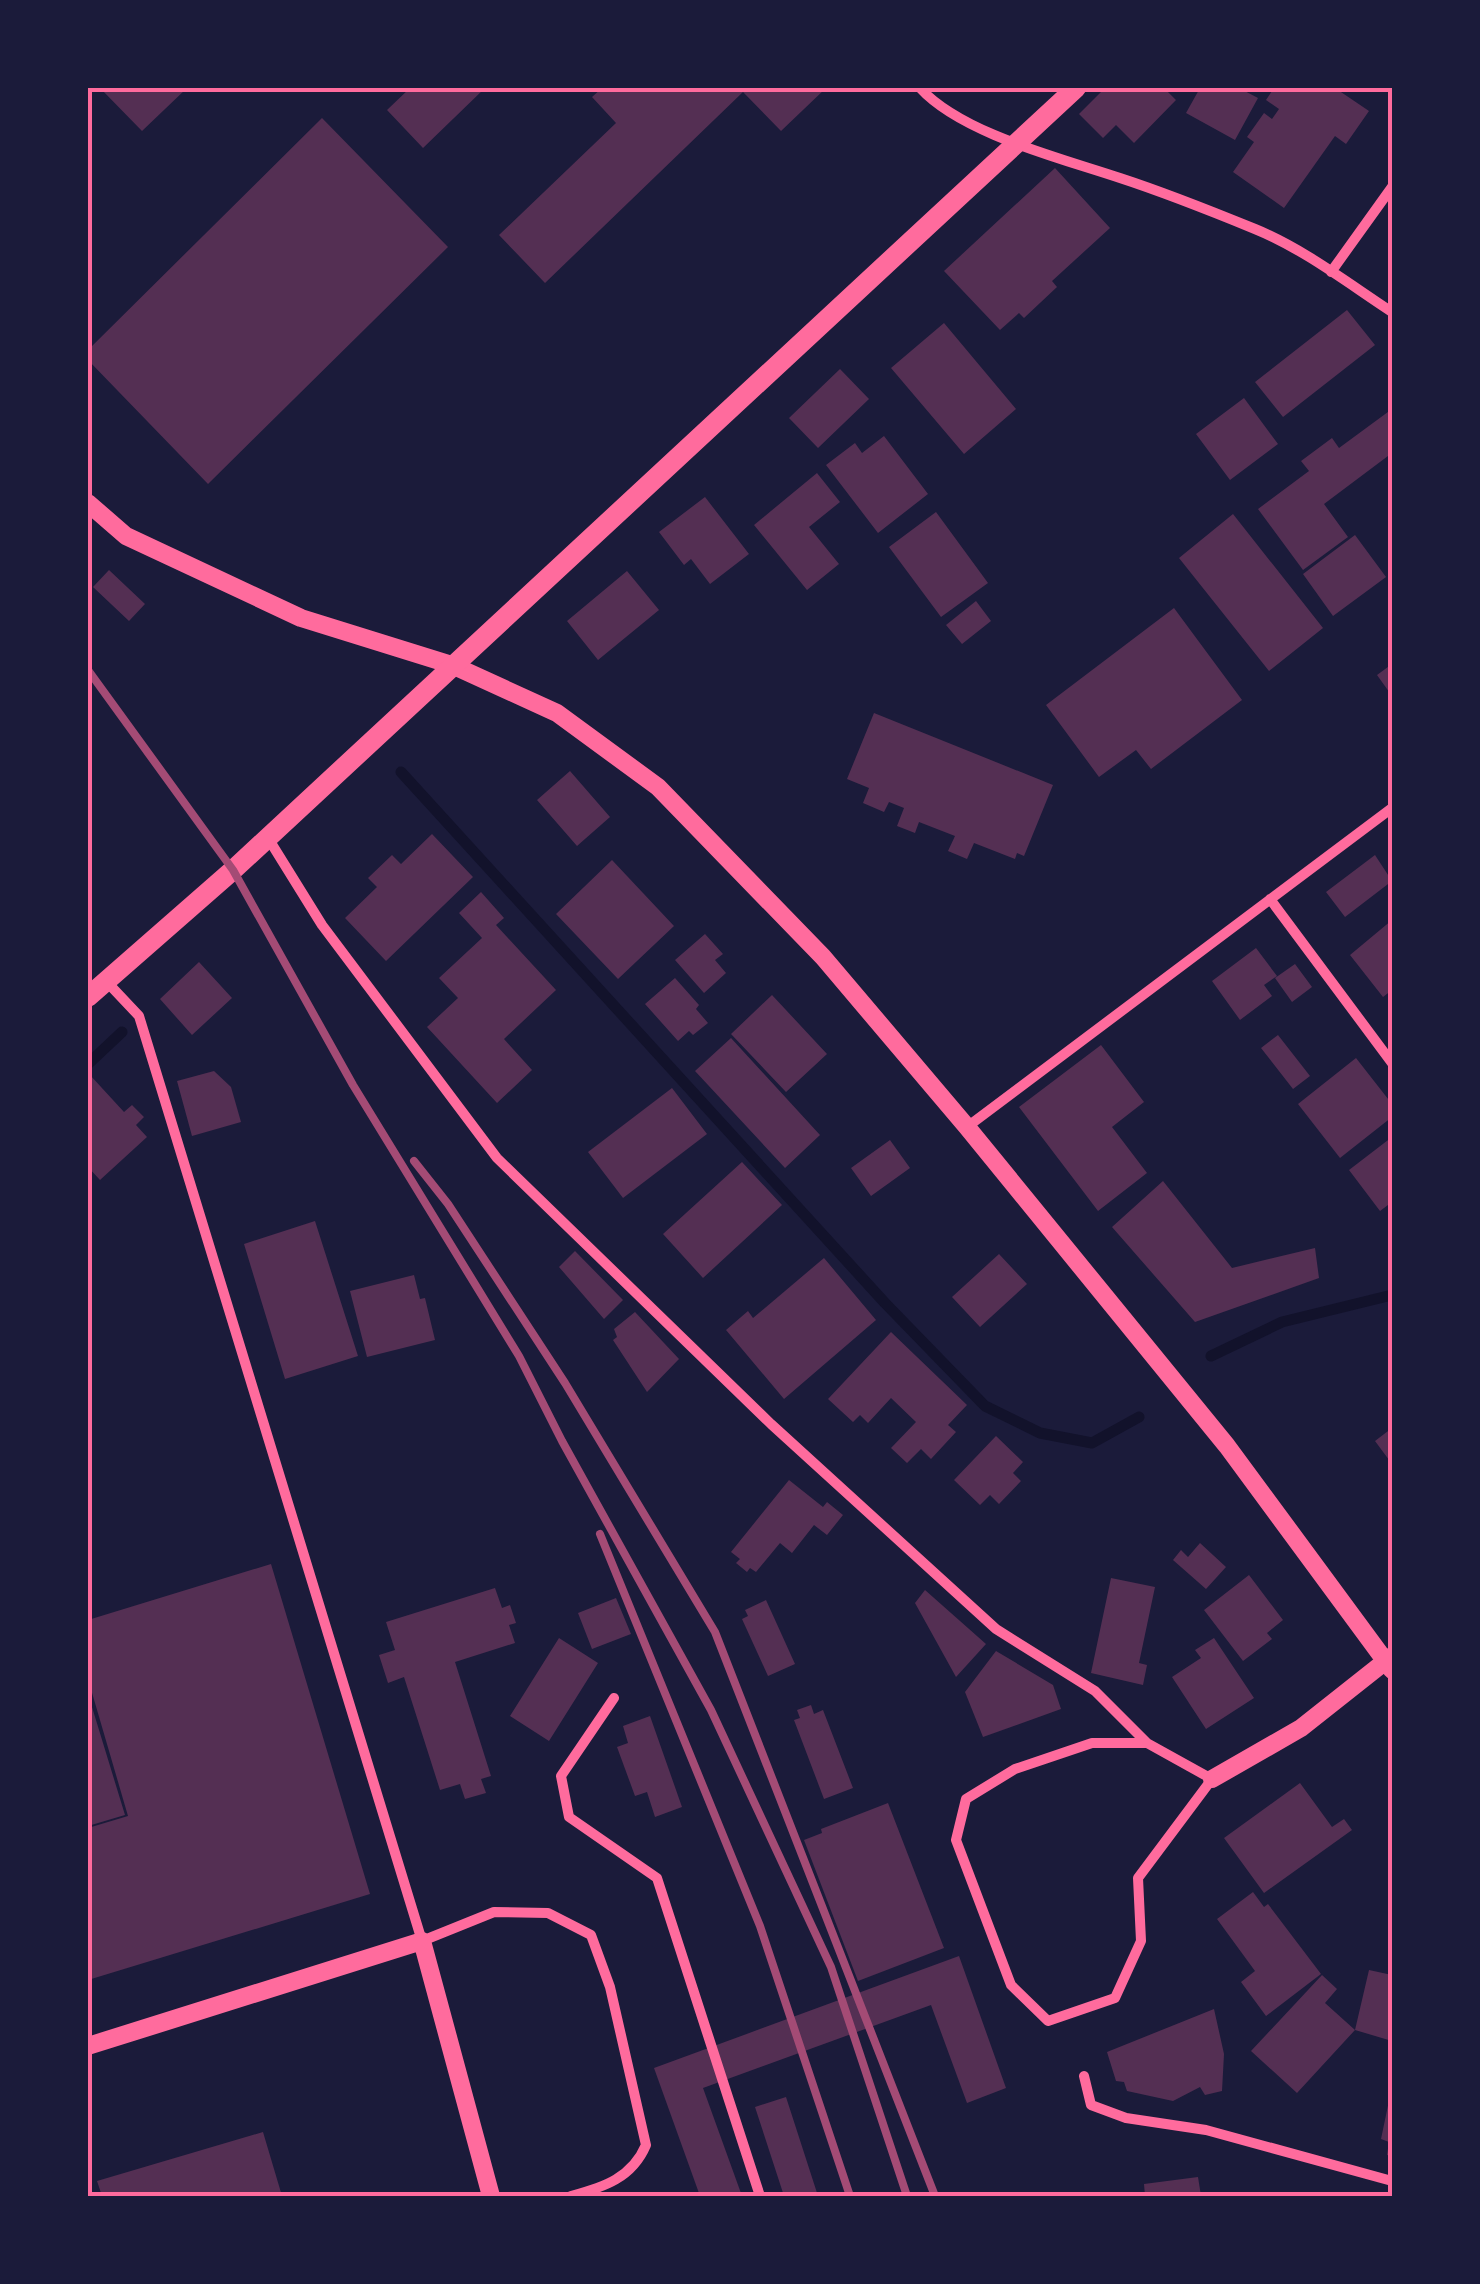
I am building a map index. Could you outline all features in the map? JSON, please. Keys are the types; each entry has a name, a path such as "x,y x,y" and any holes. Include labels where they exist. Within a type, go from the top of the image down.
{"main road":[{"path":"88,997 268,837 1076,88"}],"street":[{"path":"920,88 962,118 1016,143 1245,225 1392,312"},
{"path":"1330,272 1392,187"},
{"path":"88,503 126,536 302,618 452,664 557,713 658,787 823,957 968,1127 1227,1446 1390,1662 1301,1728 1212,1779 1138,1878 1141,1942 1115,1998 1048,2021 1011,1985 956,1840 966,1799 1014,1770 1092,1743 1147,1743"},
{"path":"968,1127 1392,808"},
{"path":"268,837 322,926 497,1158 771,1424 996,1630 1096,1692 1147,1743 1212,1779"},
{"path":"1270,900 1392,1063"},
{"path":"106,980 139,1016 422,1941 491,2196"},
{"path":"614,1698 561,1776 569,1817 657,1878 760,2196"},
{"path":"88,2046 422,1941 494,1912 548,1913 591,1935 610,1987 646,2145 637,2165 604,2187 570,2196"},
{"path":"1084,2076 1092,2104 1126,2118 1206,2130 1392,2181"}],"building":[{"path":"100,88 187,88 142,131"},
{"path":"410,88 485,88 423,148 387,110"},
{"path":"602,88 826,88 781,131 743,92 545,283 499,235 616,123 592,97"},
{"path":"1105,88 1164,88 1176,100 1134,143 1116,125 1103,138 1079,114"},
{"path":"1200,88 1239,88 1258,98 1235,140 1186,113"},
{"path":"1274,88 1335,88 1369,111 1346,144 1335,136 1284,208 1233,172 1254,142 1247,137 1264,113 1272,119 1279,109 1266,100"},
{"path":"322,118 448,247 208,484 88,360 88,350"},
{"path":"1055,168 1110,228 1052,281 1057,287 1024,318 1019,313 1000,330 944,271"},
{"path":"1347,310 1375,345 1283,417 1255,382"},
{"path":"944,323 1016,409 964,454 891,368"},
{"path":"840,369 869,399 818,448 789,418"},
{"path":"1244,398 1278,444 1230,480 1196,434"},
{"path":"1392,409 1392,453 1324,504 1348,537 1303,570 1258,509 1309,471 1301,461 1332,438 1339,448"},
{"path":"884,436 928,494 878,533 826,465 855,443 862,453"},
{"path":"817,473 840,502 809,527 839,564 807,590 754,525"},
{"path":"705,497 749,554 710,584 691,559 684,565 659,532"},
{"path":"936,512 988,583 941,617 889,547"},
{"path":"1233,514 1323,628 1269,671 1179,558"},
{"path":"1355,535 1386,577 1333,616 1303,574"},
{"path":"109,570 145,604 129,621 93,587"},
{"path":"627,571 659,610 598,660 567,621"},
{"path":"976,601 991,621 962,644 946,625"},
{"path":"1174,608 1242,700 1151,769 1136,750 1099,777 1046,705"},
{"path":"1392,664 1392,696 1377,675"},
{"path":"874,713 1053,785 1024,856 1017,853 1015,859 974,843 967,859 948,851 955,836 919,822 915,833 897,826 904,808 889,802 884,812 863,803 869,788 847,779"},
{"path":"570,771 610,817 577,846 537,800"},
{"path":"432,834 473,877 386,961 345,918 377,887 368,878 392,855 401,864"},
{"path":"1375,855 1392,881 1345,917 1326,892"},
{"path":"612,860 674,926 618,979 556,914"},
{"path":"481,892 504,918 496,925 556,990 504,1039 532,1070 497,1103 427,1027 458,998 439,978 482,938 459,913"},
{"path":"1392,920 1392,990 1383,997 1350,955"},
{"path":"705,934 723,954 715,960 726,973 704,993 675,960"},
{"path":"1256,948 1277,976 1264,985 1272,996 1240,1020 1212,981"},
{"path":"199,962 232,998 192,1035 160,999"},
{"path":"1295,964 1312,987 1292,1002 1275,978"},
{"path":"675,978 699,1005 696,1009 708,1023 678,1041 645,1004"},
{"path":"772,995 827,1054 786,1092 731,1034"},
{"path":"1278,1035 1310,1076 1293,1089 1261,1048"},
{"path":"731,1038 820,1135 785,1168 695,1071"},
{"path":"1101,1045 1144,1102 1112,1127 1147,1173 1098,1211 1019,1107"},
{"path":"1356,1058 1392,1104 1392,1117 1340,1158 1298,1104"},
{"path":"214,1071 231,1087 241,1122 192,1136 177,1081"},
{"path":"90,1075 124,1112 132,1105 144,1117 136,1125 147,1137 100,1180 88,1167"},
{"path":"672,1088 707,1134 623,1198 588,1152"},
{"path":"1392,1137 1392,1202 1380,1211 1349,1170"},
{"path":"890,1140 910,1168 871,1196 851,1168"},
{"path":"742,1162 782,1205 703,1278 663,1234"},
{"path":"1163,1181 1232,1268 1315,1248 1319,1278 1195,1322 1112,1227"},
{"path":"315,1221 358,1356 285,1379 244,1244"},
{"path":"575,1251 623,1300 604,1319 559,1267"},
{"path":"999,1254 1027,1284 980,1327 952,1297"},
{"path":"824,1258 876,1320 784,1399 726,1330 748,1311 753,1318"},
{"path":"414,1275 420,1299 425,1298 435,1340 367,1357 350,1291"},
{"path":"635,1312 679,1359 647,1392 613,1340 617,1337 614,1329"},
{"path":"891,1332 967,1405 948,1425 956,1432 931,1459 921,1449 907,1463 891,1448 916,1422 891,1398 868,1423 860,1415 853,1422 828,1399"},
{"path":"1392,1428 1392,1464 1375,1441"},
{"path":"996,1436 1023,1462 1013,1473 1021,1481 999,1504 990,1495 980,1505 954,1480"},
{"path":"789,1480 823,1507 827,1502 843,1515 827,1535 814,1525 792,1553 780,1543 756,1572 750,1568 747,1572 731,1552"},
{"path":"1200,1543 1226,1567 1206,1589 1173,1560 1181,1550 1188,1557"},
{"path":"271,1564 370,1894 88,1980 88,1828 128,1816 88,1679 88,1620"},
{"path":"1249,1575 1283,1620 1267,1633 1272,1639 1243,1661 1204,1610"},
{"path":"1111,1578 1155,1587 1139,1663 1147,1665 1143,1685 1091,1673"},
{"path":"495,1588 502,1608 510,1605 516,1623 509,1625 515,1643 455,1662 491,1776 481,1779 486,1793 465,1799 460,1784 440,1790 404,1677 388,1683 379,1655 395,1650 386,1622"},
{"path":"925,1590 986,1644 956,1677 915,1603"},
{"path":"616,1598 631,1634 592,1649 578,1613"},
{"path":"766,1600 795,1664 768,1676 742,1619 748,1616 745,1610"},
{"path":"559,1638 598,1663 549,1741 510,1716"},
{"path":"1214,1638 1254,1698 1206,1729 1172,1677 1201,1658 1195,1650"},
{"path":"996,1651 1053,1685 1061,1709 983,1737 965,1692"},
{"path":"88,1694 125,1815 88,1826"},
{"path":"811,1705 814,1714 823,1710 853,1788 824,1799 794,1720 800,1718 797,1710"},
{"path":"650,1716 682,1807 655,1817 647,1792 635,1796 617,1747 628,1743 623,1726"},
{"path":"1300,1783 1332,1827 1344,1819 1352,1830 1264,1893 1224,1838"},
{"path":"888,1803 944,1948 858,1981 804,1840 822,1833 821,1829"},
{"path":"1253,1892 1264,1907 1268,1904 1321,1974 1266,2016 1241,1982 1255,1971 1217,1919"},
{"path":"959,1956 1006,2088 967,2103 931,2005 703,2088 742,2196 700,2196 654,2068"},
{"path":"1369,1970 1392,1975 1392,2041 1355,2030"},
{"path":"1322,1975 1337,1989 1325,2003 1355,2030 1297,2093 1251,2051"},
{"path":"1214,2009 1224,2054 1222,2091 1205,2095 1200,2087 1173,2101 1127,2091 1124,2082 1116,2081 1107,2052"},
{"path":"1391,2091 1392,2156 1387,2155 1389,2142 1381,2139"},
{"path":"786,2097 818,2196 784,2196 755,2107"},
{"path":"263,2132 282,2196 92,2196 101,2193 97,2181"},
{"path":"1198,2177 1201,2196 1145,2196 1144,2184"}],"waterway":[{"path":"401,772 885,1303 985,1406 1040,1433 1092,1443 1139,1417"},
{"path":"88,1064 122,1032"},
{"path":"1211,1356 1282,1322 1392,1295"}],"railway":[{"path":"88,670 233,870 353,1085 519,1356 711,1710 831,1967 907,2196"},
{"path":"414,1161 448,1204 565,1383 715,1632 935,2196"},
{"path":"600,1534 760,1926 850,2196"}]}
